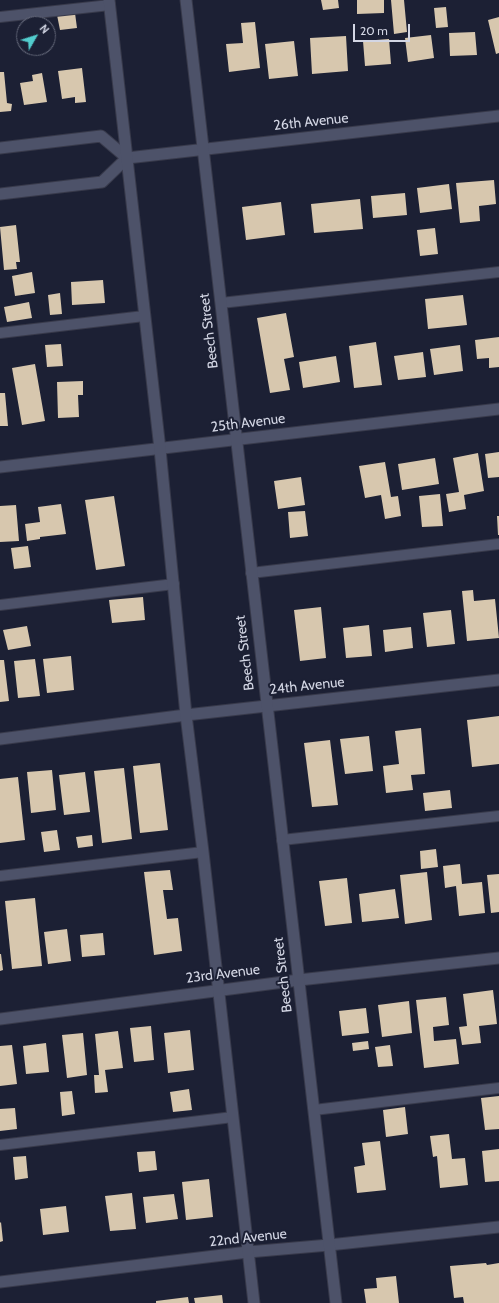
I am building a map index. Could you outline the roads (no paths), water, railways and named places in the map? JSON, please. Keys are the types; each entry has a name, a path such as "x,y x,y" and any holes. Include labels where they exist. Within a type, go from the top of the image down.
{"street":[{"name":"Beech Street","path":"186,0 336,1303"},
{"path":"110,2 160,449 186,715 254,1303"},
{"name":"26th Avenue","path":"127,158 499,116"},
{"path":"0,148 101,136 127,158"},
{"path":"0,194 102,182 127,158"},
{"name":"25th Avenue","path":"0,467 499,409"},
{"name":"24th Avenue","path":"0,739 186,715 499,680"},
{"name":"23rd Avenue","path":"0,1019 299,980 499,958"},
{"name":"22nd Avenue","path":"0,1282 248,1252 499,1227"}],"lane":[{"path":"0,18 110,2"},
{"path":"221,303 499,272"},
{"path":"0,333 144,316"},
{"path":"251,573 499,544"},
{"path":"0,605 174,584"},
{"path":"282,840 499,816"},
{"path":"0,876 203,852"},
{"path":"314,1110 499,1088"},
{"path":"0,1145 233,1118"}]}
